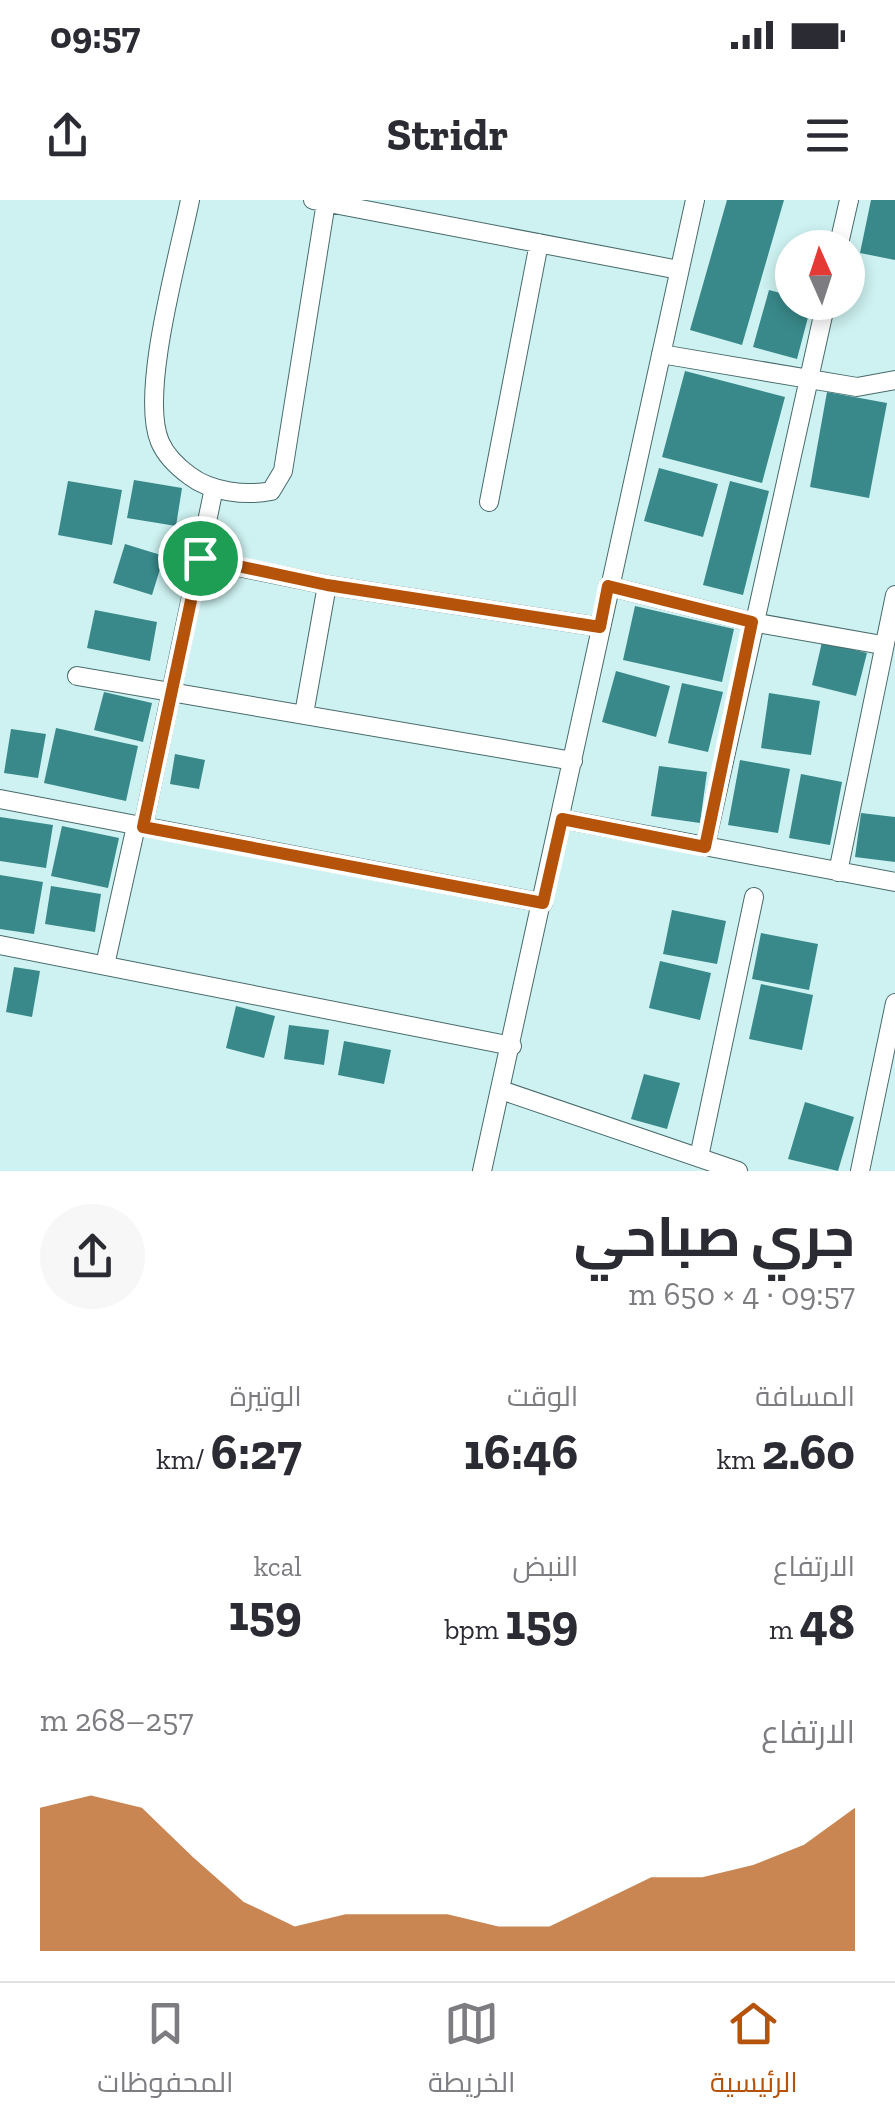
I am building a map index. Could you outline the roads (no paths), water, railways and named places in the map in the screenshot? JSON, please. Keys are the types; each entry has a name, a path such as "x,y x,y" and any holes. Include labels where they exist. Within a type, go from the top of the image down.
{"street":[{"path":"190,200 152,409 160,445 199,482 214,488 258,494 279,484 319,201 679,270"},
{"path":"482,1171 695,200"},
{"path":"842,230 849,200"},
{"path":"488,502 540,243"},
{"path":"705,847 822,320"},
{"path":"661,354 857,387 895,380"},
{"path":"105,965 214,488"},
{"path":"200,558 327,585 600,627"},
{"path":"304,714 327,585"},
{"path":"608,586 752,622 882,645"},
{"path":"838,872 886,680 882,645 895,595"},
{"path":"77,676 574,761"},
{"path":"0,799 543,903"},
{"path":"562,819 895,882"},
{"path":"699,1157 754,897"},
{"path":"0,945 512,1046"},
{"path":"860,1171 895,1003"},
{"path":"501,1090 738,1171"}]}
